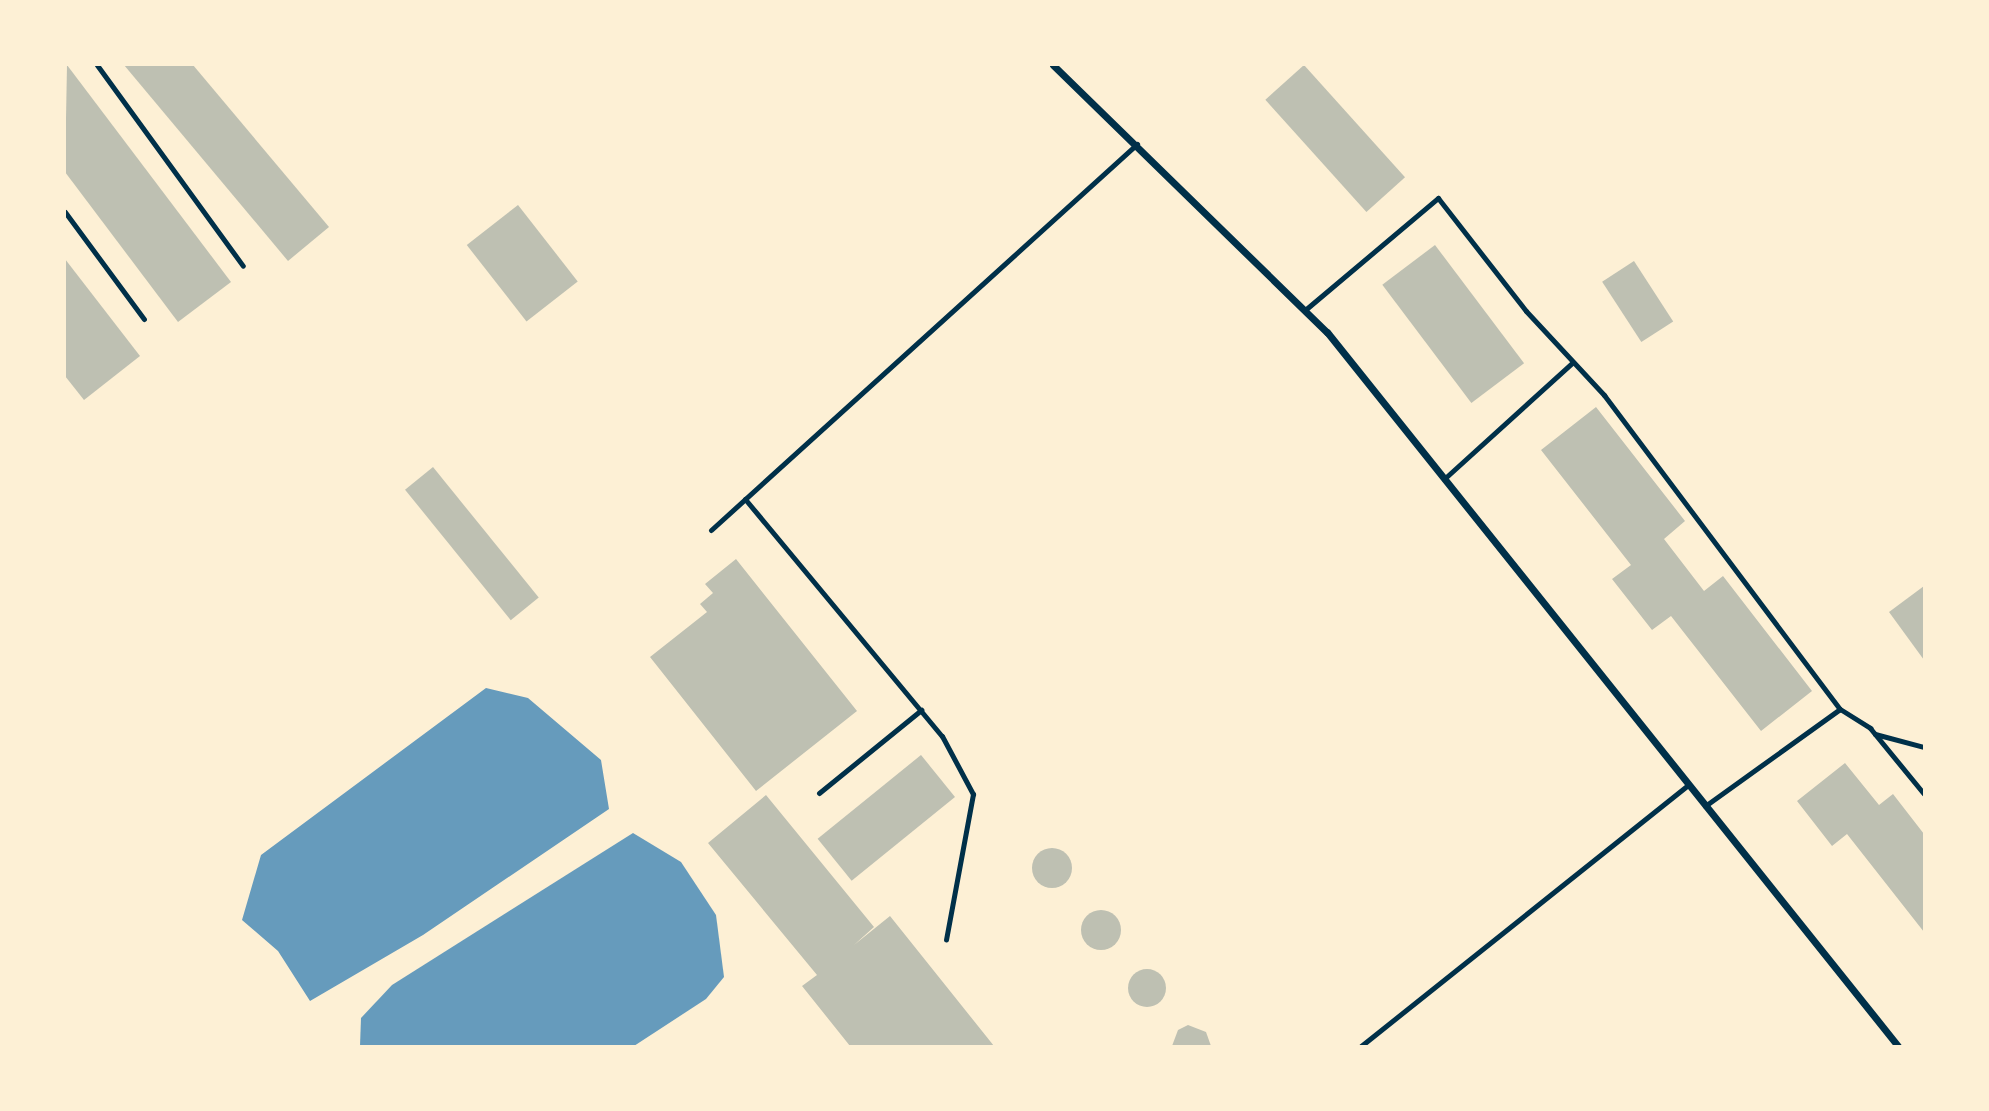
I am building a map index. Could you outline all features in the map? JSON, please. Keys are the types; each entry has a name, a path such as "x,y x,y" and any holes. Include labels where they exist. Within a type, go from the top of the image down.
{"street":[{"path":"1053,65 1305,310 1444,479 1898,1046"}],"lane":[{"path":"97,65 243,266"},
{"path":"711,530 1137,144"},
{"path":"1305,310 1438,198 1573,362 1840,709 1875,734 1924,794"},
{"path":"65,212 144,319"},
{"path":"1444,479 1573,362"},
{"path":"745,499 921,710 972,794 946,940"},
{"path":"1705,806 1840,709"},
{"path":"819,793 921,710"},
{"path":"1875,734 1924,747"},
{"path":"1362,1046 1688,785"}],"water":[{"path":"486,688 528,698 601,760 609,809 423,935 310,1001 278,951 242,920 261,855"},
{"path":"633,833 681,862 716,915 724,977 706,999 634,1046 360,1046 361,1018 392,985"}],"building":[{"path":"67,65 231,282 178,322 65,172"},
{"path":"124,65 193,65 329,227 288,261"},
{"path":"1304,65 1405,177 1366,212 1265,100"},
{"path":"518,205 578,281 526,321 467,245"},
{"path":"1435,245 1524,363 1471,403 1382,285"},
{"path":"65,259 140,356 84,400 65,376"},
{"path":"1634,261 1673,321 1641,342 1602,282"},
{"path":"1596,407 1685,521 1664,539 1704,591 1723,576 1812,691 1761,731 1671,616 1652,630 1612,579 1631,565 1541,450"},
{"path":"433,467 539,598 511,620 405,490"},
{"path":"736,559 857,711 756,791 650,657 707,612 700,604 713,593 705,584"},
{"path":"1924,586 1924,660 1889,612"},
{"path":"921,755 955,797 852,881 818,839"},
{"path":"1845,763 1879,805 1893,794 1924,834 1924,932 1847,834 1832,846 1797,801"},
{"path":"766,795 874,927 854,945 890,916 994,1046 850,1046 802,986 817,975 708,843"},
{"path":"1052,848 1060,849 1066,854 1071,860 1071,876 1066,882 1060,887 1052,888 1044,887 1038,882 1033,876 1032,868 1033,860 1038,854 1044,849"},
{"path":"1101,910 1109,911 1115,916 1120,922 1120,938 1115,944 1109,949 1101,950 1093,949 1087,944 1082,938 1081,930 1082,922 1087,916 1093,911"},
{"path":"1147,969 1161,974 1166,988 1161,1002 1147,1007 1133,1002 1128,988 1133,974"},
{"path":"1188,1025 1206,1032 1211,1046 1172,1046 1178,1030"}]}
